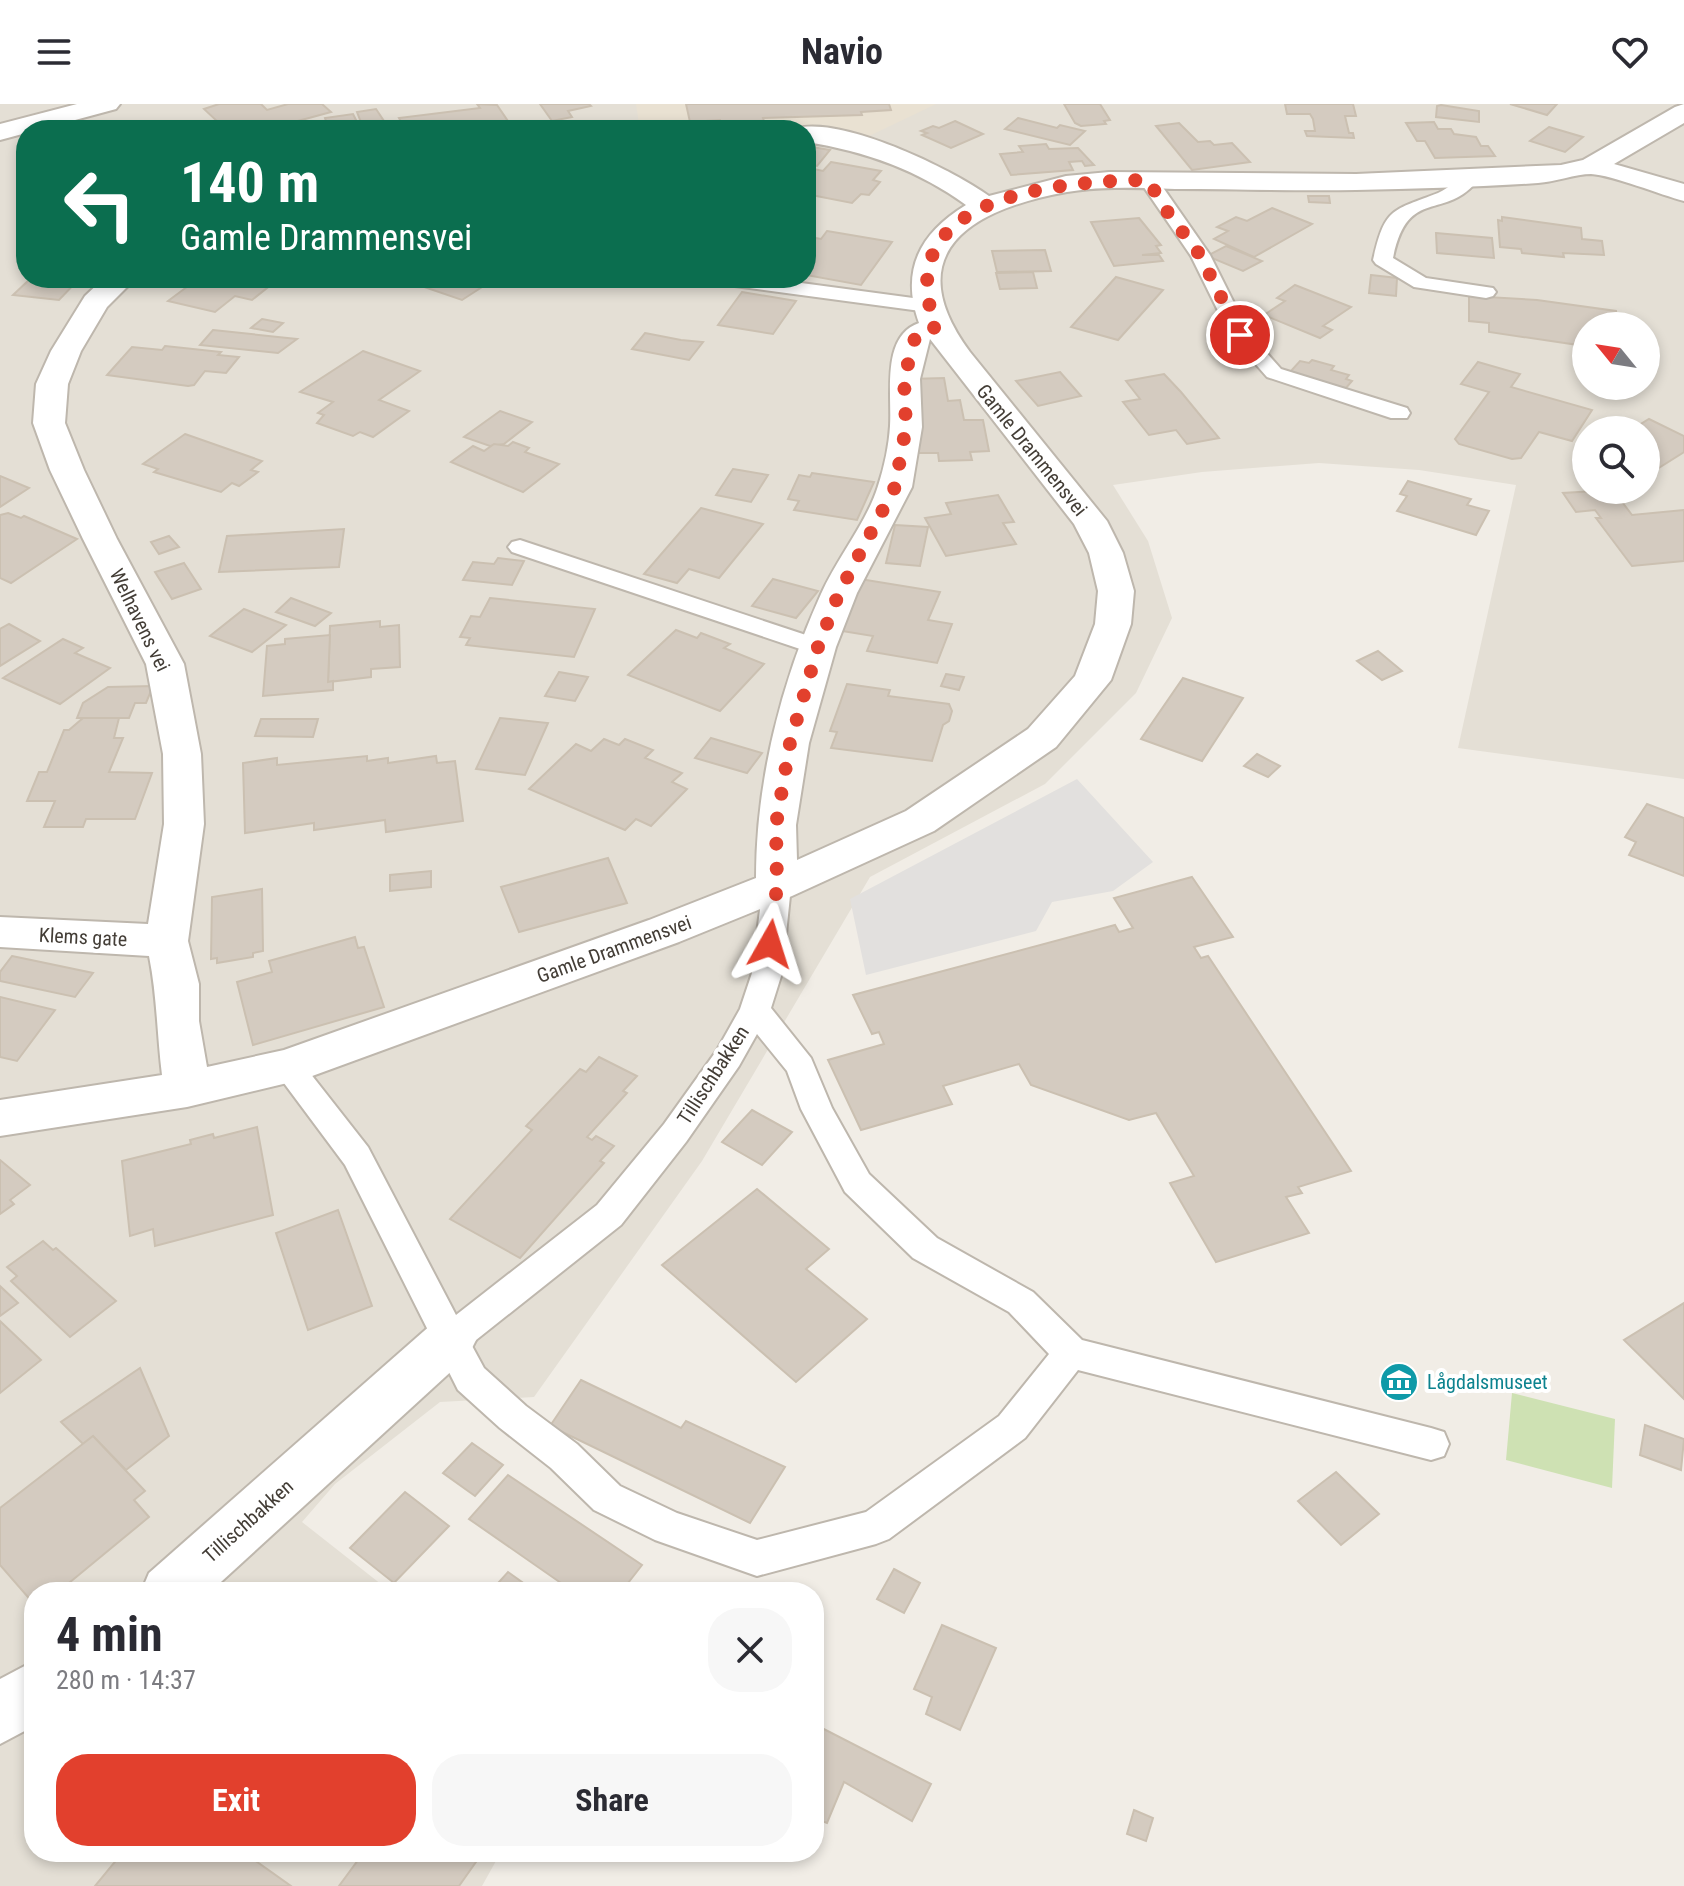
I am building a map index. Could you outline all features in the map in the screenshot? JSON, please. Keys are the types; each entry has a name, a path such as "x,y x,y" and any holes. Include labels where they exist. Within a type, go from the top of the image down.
{"street":[{"path":"46,120 107,104"},
{"path":"1592,166 1684,112"},
{"path":"816,136 893,152 959,185 985,205"},
{"path":"1592,166 1684,193"},
{"path":"932,316 924,275 936,246 961,220 985,205 1066,184 1148,180 1356,182 1470,179 1561,173 1592,166 1684,173"},
{"name":"Welhavens vei","path":"110,288 95,302 66,351 52,384 49,423 67,470 100,539 165,664 182,754 184,824 167,941 177,984 177,1021 187,1089"},
{"name":"Tillischbakken","path":"777,886 776,825 790,743 818,647 839,593 895,487 906,427 904,379 910,350 916,334 932,316"},
{"name":"Gamle Drammensvei","path":"0,1118 187,1089 288,1067 664,931 777,886 920,821 1042,738 1092,680 1113,624 1116,591 1106,553 1090,521 932,316"},
{"name":"Klems gate","path":"0,932 167,941"},
{"name":"Tillischbakken","path":"180,1582 450,1340"},
{"path":"0,1715 24,1697"}],"lane":[{"path":"1470,179 1462,188 1402,212 1386,236 1383,260 1421,283 1486,292"},
{"path":"1148,180 1200,255 1240,335 1274,373 1399,413"},
{"path":"776,288 932,316"},
{"path":"520,547 818,647"},
{"name":"Tillischbakken","path":"450,1340 609,1215 675,1133 728,1058 755,1010 767,973 777,886"},
{"path":"755,1010 800,1066 817,1109 857,1183 925,1248 1021,1302 1071,1353 1431,1444"},
{"path":"288,1067 357,1156 471,1379 564,1456 607,1498 668,1528 757,1558 876,1527 1012,1427 1071,1353"}],"shaded area":[{"path":"0,104 1684,104 1684,779 1458,748 1516,485 1419,470 1319,463 1202,472 1113,485 1148,541 1172,618 1136,693 1045,784 870,877 702,1161 534,1397 440,1402 335,1484 302,1522 378,1582 24,1582 24,1862 495,1862 482,1886 0,1886"},
{"path":"636,104 936,104 867,137 816,129 816,120 638,120"},
{"path":"1077,779 1153,862 1113,891 1052,902 1036,931 866,975 850,899"}],"green space":[{"path":"1512,1393 1615,1419 1612,1488 1506,1460"}],"building":[{"path":"219,104 261,104 267,110 288,104 322,104 331,112 302,120 216,120 204,109"},
{"path":"477,104 497,105 507,120 399,118 480,108"},
{"path":"540,104 591,106 568,111 572,117 551,120"},
{"path":"686,104 889,104 891,110 861,112 862,115 764,120 690,120"},
{"path":"1064,104 1100,104 1110,120 1104,121 1106,124 1081,126 1075,123"},
{"path":"1285,104 1353,104 1356,116 1345,116 1349,133 1353,133 1354,138 1307,136 1305,131 1315,131 1310,114 1287,114"},
{"path":"1510,104 1557,104 1547,115"},
{"path":"1437,106 1479,111 1479,122 1436,117"},
{"path":"376,109 383,120 360,120 357,112"},
{"path":"353,114 356,120 326,120"},
{"path":"1018,118 1085,131 1070,145 1005,129"},
{"path":"955,121 983,134 951,148 922,135 927,133 921,131"},
{"path":"1434,122 1438,129 1451,129 1454,134 1476,137 1481,146 1488,146 1495,156 1435,158 1425,141 1417,141 1406,123"},
{"path":"1179,123 1198,142 1210,141 1214,145 1232,143 1250,162 1192,170 1156,126"},
{"path":"1549,127 1583,137 1565,152 1530,141"},
{"path":"1046,144 1049,149 1078,148 1094,165 1085,166 1082,161 1069,162 1073,170 1011,175 1000,154 1023,152 1019,146"},
{"path":"816,148 830,150 817,166"},
{"path":"831,162 881,171 873,180 880,182 869,195 861,194 852,203 816,196 816,169 823,171"},
{"path":"1308,196 1329,196 1330,203 1309,202"},
{"path":"1272,208 1312,224 1254,257 1214,239 1228,231 1217,227 1236,217 1247,221"},
{"path":"1502,217 1581,228 1582,239 1602,241 1604,255 1563,253 1564,257 1522,253 1521,249 1500,247 1498,220 1502,221"},
{"path":"1139,218 1161,245 1156,246 1161,253 1142,255 1159,255 1163,261 1114,266 1091,222"},
{"path":"827,231 892,242 861,285 816,277 816,238 821,239"},
{"path":"1436,233 1492,238 1494,258 1437,253"},
{"path":"1226,246 1262,261 1243,271 1207,256"},
{"path":"1045,250 1051,271 997,272 992,251"},
{"path":"1033,272 1037,288 1000,289 996,273"},
{"path":"1371,275 1397,278 1396,296 1369,293"},
{"path":"1116,277 1163,290 1118,340 1071,327"},
{"path":"1295,285 1351,307 1323,326 1332,330 1320,338 1264,315 1285,301 1277,298"},
{"path":"20,288 70,288 59,300 13,295"},
{"path":"186,288 267,288 252,300 235,296 215,312 168,301"},
{"path":"427,288 481,288 462,300"},
{"path":"742,292 796,301 773,334 718,325"},
{"path":"1469,296 1537,300 1616,312 1572,312 1572,344 1489,332 1489,323 1469,321"},
{"path":"262,319 283,323 273,332 251,328"},
{"path":"213,330 297,339 278,353 200,345"},
{"path":"645,333 703,342 689,360 632,349"},
{"path":"165,346 239,357 226,373 205,371 194,385 188,386 107,375 132,347 162,350"},
{"path":"363,351 420,371 379,400 409,411 373,437 360,432 353,436 317,423 324,415 318,413 333,402 300,392"},
{"path":"1312,360 1334,366 1331,370 1349,375 1346,379 1352,381 1346,388 1339,387 1290,372 1300,361 1309,363"},
{"path":"1478,362 1520,374 1511,387 1592,410 1588,416 1572,416 1572,441 1539,432 1521,458 1512,459 1459,444 1455,439 1489,392 1461,384"},
{"path":"1060,372 1081,396 1038,406 1016,381"},
{"path":"1164,374 1219,438 1187,444 1176,430 1149,435 1123,402 1140,399 1126,381"},
{"path":"944,378 948,401 960,400 964,420 983,420 989,451 970,452 972,460 939,461 938,453 919,453 910,379"},
{"path":"500,411 532,422 504,444 490,446 464,437"},
{"path":"1660,424 1684,436 1684,452 1660,467"},
{"path":"185,434 262,461 251,470 258,472 239,486 232,483 221,492 154,472 158,469 143,464"},
{"path":"513,442 529,448 525,452 559,464 523,492 451,462 473,446 484,451 494,444 508,446"},
{"path":"733,469 768,475 751,502 716,495"},
{"path":"812,473 874,482 857,520 794,510 799,501 788,499 799,475 810,477"},
{"path":"0,476 29,488 0,507"},
{"path":"1408,481 1471,499 1467,505 1489,511 1476,535 1397,511 1407,496 1400,494"},
{"path":"1572,492 1572,504 1624,504 1632,515 1684,510 1684,561 1632,566 1596,518 1601,518 1595,510 1576,512 1563,493"},
{"path":"998,495 1014,522 1003,523 1016,544 946,556 925,518 951,514 946,503"},
{"path":"701,508 763,524 719,578 689,569 677,583 644,574"},
{"path":"8,513 21,518 24,516 77,539 11,583 0,578 0,515"},
{"path":"895,525 928,527 920,566 886,563"},
{"path":"344,529 339,567 219,572 227,536"},
{"path":"169,536 179,547 159,554 151,542"},
{"path":"498,558 524,561 512,585 463,580 473,562 494,564"},
{"path":"184,563 201,589 172,599 155,572"},
{"path":"773,579 818,591 796,618 752,606"},
{"path":"860,579 940,592 928,620 952,624 937,663 867,651 873,636 836,630"},
{"path":"291,598 331,613 315,626 276,612"},
{"path":"490,598 595,609 574,657 466,645 470,638 460,637 471,616 480,617"},
{"path":"244,609 286,625 252,652 210,636"},
{"path":"380,621 380,627 399,625 400,667 371,669 371,677 328,682 330,626"},
{"path":"9,624 40,641 0,666 0,629"},
{"path":"676,630 697,638 701,633 730,644 724,648 764,664 720,711 628,675"},
{"path":"330,635 328,682 333,681 333,690 263,696 267,646 285,644 285,639"},
{"path":"63,639 83,648 75,653 110,668 60,704 3,678"},
{"path":"1378,651 1402,671 1382,680 1357,661"},
{"path":"559,672 588,677 575,701 545,696"},
{"path":"946,674 964,677 959,690 941,686"},
{"path":"1183,678 1243,698 1202,761 1141,739"},
{"path":"847,684 890,690 888,696 949,704 952,711 949,721 943,725 932,761 831,748 837,732 830,731"},
{"path":"153,686 146,703 135,703 129,718 77,718 83,703 108,687"},
{"path":"83,718 119,718 114,738 123,738 109,772 152,773 135,819 86,819 83,827 44,827 55,801 27,801 39,772 47,772 64,730 69,730"},
{"path":"500,718 548,723 525,775 476,769"},
{"path":"261,719 318,719 313,737 255,736"},
{"path":"711,738 762,753 747,773 695,758"},
{"path":"604,739 619,745 625,739 653,750 645,758 682,773 672,782 687,789 651,826 636,819 625,830 529,789 576,744 591,751"},
{"path":"1257,754 1280,766 1268,777 1244,766"},
{"path":"367,756 367,761 388,758 388,763 436,756 437,763 455,761 463,821 386,832 385,820 314,830 314,823 245,833 243,763 277,758 277,765"},
{"path":"1647,804 1684,818 1684,876 1629,855 1636,842 1625,837"},
{"path":"608,858 627,903 519,932 501,887"},
{"path":"431,871 431,887 390,891 390,875"},
{"path":"1192,877 1233,937 1194,947 1201,958 1208,956 1351,1171 1298,1187 1302,1193 1286,1197 1309,1233 1216,1262 1170,1183 1194,1176 1156,1113 1129,1120 1031,1085 1019,1064 943,1086 952,1104 861,1130 828,1060 884,1044 879,1032 872,1034 853,995 1115,925 1119,932 1133,928 1114,898"},
{"path":"262,889 263,951 253,953 253,957 217,963 217,958 211,959 212,897"},
{"path":"355,937 358,948 364,947 384,1007 253,1045 237,982 272,972 269,961"},
{"path":"12,956 93,973 75,997 0,981 0,972"},
{"path":"0,997 55,1010 17,1061 0,1057"},
{"path":"599,1057 637,1076 623,1091 627,1093 587,1137 592,1140 596,1136 614,1146 600,1161 604,1163 520,1258 450,1219 532,1130 526,1126 580,1069 586,1072"},
{"path":"752,1110 792,1132 762,1165 722,1142"},
{"path":"257,1127 273,1215 155,1246 153,1229 130,1236 122,1161 191,1144 190,1140 213,1134 214,1138"},
{"path":"0,1160 30,1185 10,1200 14,1204 0,1214"},
{"path":"757,1189 829,1249 806,1269 867,1319 796,1382 662,1265"},
{"path":"338,1210 372,1306 308,1330 276,1233"},
{"path":"43,1241 53,1250 56,1248 116,1301 70,1337 11,1281 17,1276 7,1267"},
{"path":"0,1286 18,1303 0,1316"},
{"path":"1684,1303 1684,1399 1624,1340"},
{"path":"0,1321 41,1360 0,1393"},
{"path":"140,1368 169,1436 126,1470 93,1436 83,1444 61,1422"},
{"path":"581,1380 681,1428 686,1421 785,1467 750,1523 550,1426"},
{"path":"1645,1425 1684,1439 1681,1470 1640,1455"},
{"path":"93,1436 145,1491 134,1500 149,1517 70,1582 24,1582 24,1593 0,1565 0,1508"},
{"path":"472,1443 503,1465 475,1496 443,1473"},
{"path":"1336,1472 1379,1514 1341,1545 1298,1501"},
{"path":"508,1475 642,1565 629,1582 560,1582 469,1519"},
{"path":"405,1492 449,1526 395,1582 350,1548"},
{"path":"894,1569 920,1583 904,1613 877,1599"},
{"path":"508,1572 522,1582 499,1582"},
{"path":"942,1625 996,1648 960,1730 926,1714 932,1697 914,1689"},
{"path":"824,1729 931,1784 912,1821 844,1782 827,1823 824,1822"},
{"path":"1134,1810 1153,1818 1146,1841 1127,1834"},
{"path":"115,1862 257,1862 291,1886 95,1886"},
{"path":"357,1862 476,1862 459,1886 339,1886"}],"place":[{"name":"Lågdalsmuseet","path":"1399,1382"}],"route":[{"path":"770,944 777,886 776,825 790,743 818,647 839,593 895,487 906,427 904,379 910,350 916,334 936,327 928,306 924,275 936,246 961,220 985,205 1066,184 1148,180 1200,255 1240,335"}]}
